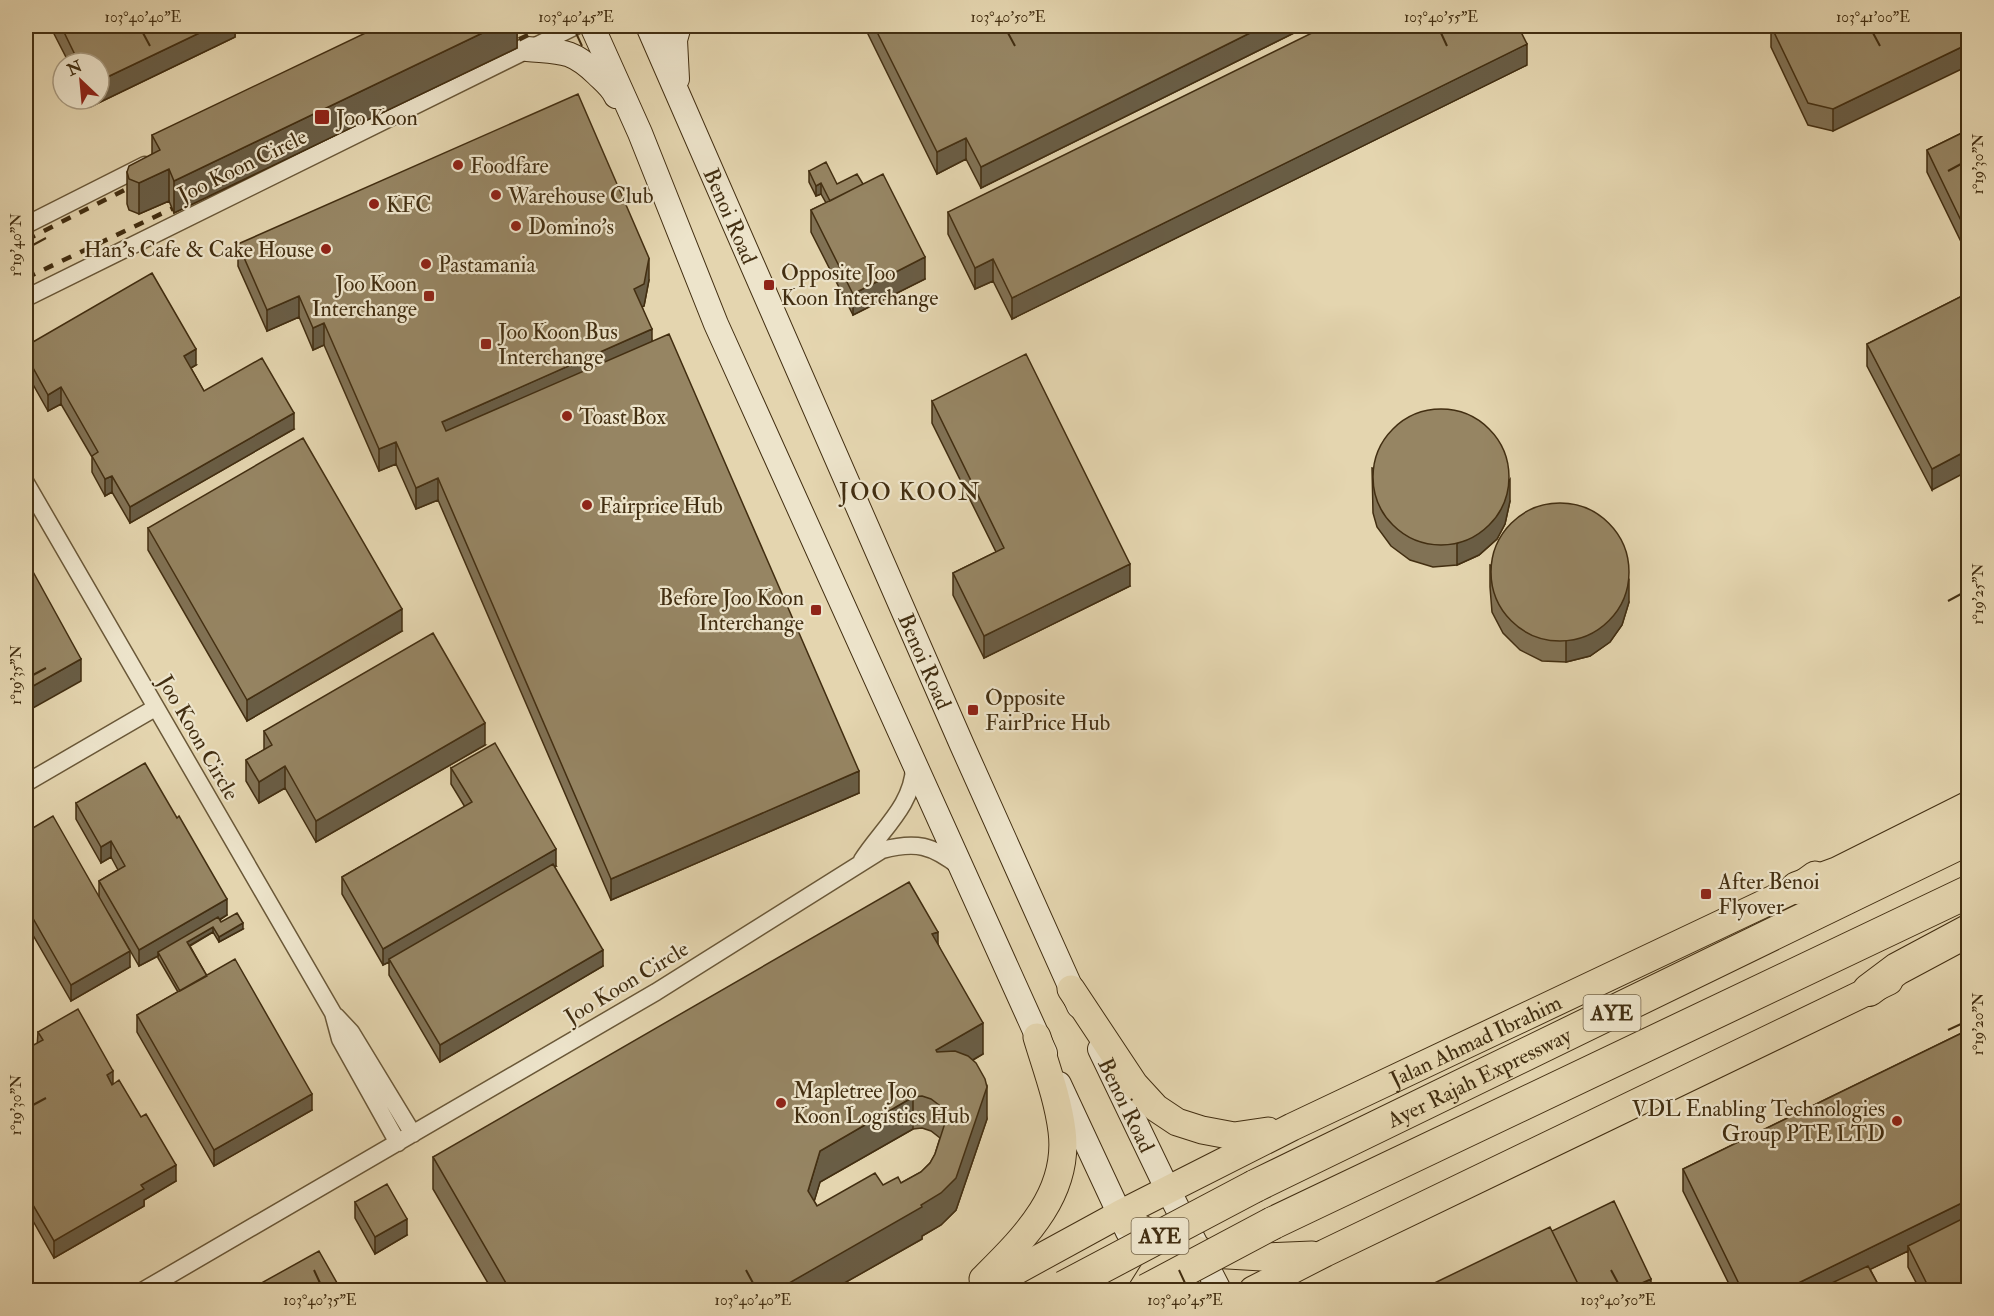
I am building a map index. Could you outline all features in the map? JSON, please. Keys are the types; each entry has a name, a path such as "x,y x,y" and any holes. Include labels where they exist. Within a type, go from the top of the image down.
{"highway":[{"path":"1797,888 1838,873 1968,808"},
{"name":"Ayer Rajah Expressway","path":"1061,1289 1255,1186 1968,839"},
{"name":"Ayer Rajah Expressway","path":"1152,1288 1273,1223 1968,892"},
{"path":"1869,990 1897,969 1968,931"}],"main road":[{"path":"592,26 640,133 716,324 1037,1037 1136,1248 1152,1288 1188,1250 1194,1220 1226,1174 1252,1148"},
{"name":"Benoi Road","path":"648,26 1071,989 1169,1190 1188,1250"},
{"path":"677,93 675,40 679,26"},
{"path":"527,49 565,52 583,60 613,89 635,129 640,133"},
{"name":"Jalan Ahmad Ibrahim","path":"981,1290 1292,1127 1797,888 1833,862 1968,792"},
{"path":"1253,1290 1869,990 1968,945"},
{"path":"1071,989 1134,1084 1156,1108 1170,1117 1202,1130 1234,1136 1292,1127"},
{"path":"972,1290 1024,1237 1043,1213 1058,1181 1062,1157 1062,1131 1037,1037"},
{"path":"1121,1218 1188,1250"},
{"path":"1053,1251 1136,1248 1262,1257 1325,1254"},
{"path":"1296,1290 1325,1254"}],"street":[{"name":"Joo Koon Circle","path":"26,298 576,26"},
{"name":"Joo Koon Circle","path":"26,225 156,159"},
{"name":"Joo Koon Circle","path":"26,483 333,1013 351,1032 413,1134"},
{"path":"26,783 155,708"},
{"name":"Joo Koon Circle","path":"860,863 876,838 899,812 912,787 914,760"},
{"name":"Joo Koon Circle","path":"144,1290 656,992 882,850 899,846 929,847 963,869"},
{"name":"Joo Koon Circle","path":"333,1013 340,1039 398,1143"}],"building":[{"path":"61,26 214,26 111,75 111,51 73,51"},
{"path":"380,26 497,26 174,181 169,169 139,183 129,179 127,172 129,166 160,150 152,135"},
{"path":"874,26 1264,26 981,167 966,138 937,152"},
{"path":"1326,26 1518,26 1527,44 1012,298 993,259 975,268 948,212"},
{"path":"1771,26 1968,26 1968,44 1833,109 1808,103"},
{"name":"Fairprice Hub","path":"578,94 649,258 644,284 634,289 652,329 442,422 446,431 669,334 859,771 611,879 438,478 416,488 396,442 379,449 324,323 313,328 299,296 267,310 238,244"},
{"path":"1968,130 1968,235 1927,150"},
{"path":"826,162 837,184 857,174 863,184 830,201 821,183 816,186 809,171"},
{"path":"883,174 925,257 853,294 811,210"},
{"path":"152,273 196,349 184,356 204,391 262,358 294,413 130,507 112,476 105,479 92,456 98,452 61,387 48,395 26,355 26,346"},
{"path":"1968,293 1968,450 1932,469 1867,344"},
{"path":"1026,354 1130,564 984,636 953,573 1004,548 932,401"},
{"path":"1441,409 1467,414 1479,420 1489,429 1498,439 1504,451 1509,477 1504,503 1498,515 1489,525 1479,534 1467,540 1441,545 1415,540 1403,534 1393,525 1384,515 1378,503 1373,477 1378,451 1384,439 1393,429 1403,420 1415,414"},
{"path":"303,438 402,609 247,700 148,528"},
{"path":"1560,503 1586,508 1609,523 1624,546 1629,572 1624,598 1609,621 1586,636 1560,641 1534,636 1511,621 1496,598 1491,572 1496,546 1511,523 1534,508"},
{"path":"26,559 81,659 26,690"},
{"path":"433,633 485,723 316,821 285,766 259,782 246,760 272,745 264,731"},
{"path":"495,743 556,849 383,949 342,877 472,802 451,768"},
{"path":"145,763 227,899 139,950 99,881 125,866 111,841 101,847 76,803"},
{"path":"53,816 130,951 71,985 26,906 26,832"},
{"path":"553,864 603,950 440,1045 389,959"},
{"name":"Mapletree Joo Koon Logistics Hub","path":"909,882 938,932 932,934 983,1023 936,1050 937,1052 955,1051 968,1056 976,1063 987,1087 956,1178 941,1193 921,1205 922,1207 777,1290 510,1290 433,1157","holes":["922,1096 939,1105 945,1123 935,1154 921,1172 901,1183 898,1177 883,1185 875,1173 817,1206 808,1191 820,1151 913,1097"]},
{"path":"237,913 243,923 219,937 213,927 187,942 207,976 180,991 158,952 218,917 221,922"},
{"path":"235,959 312,1094 214,1150 137,1015"},
{"path":"26,996 32,1008 26,1011"},
{"path":"78,1009 113,1071 107,1075 112,1085 119,1080 141,1117 146,1114 176,1165 141,1185 144,1189 54,1241 33,1205 26,1209 26,1049 43,1040 38,1032"},
{"name":"VDL Enabling Technologies Group PTE LTD","path":"1968,1030 1968,1200 1784,1290 1742,1290 1683,1169"},
{"path":"387,1184 407,1219 375,1237 355,1202"},
{"path":"1614,1201 1651,1279 1626,1290 1581,1290 1552,1231"},
{"path":"1968,1216 1968,1290 1930,1290 1908,1246"},
{"path":"1550,1227 1581,1290 1420,1290"},
{"path":"319,1251 341,1290 249,1290"},
{"path":"1868,1266 1881,1290 1817,1290"}],"railway":[{"path":"501,48 547,26"},
{"path":"26,240 142,181"},
{"path":"26,278 186,202"}],"place":[{"name":"Joo Koon","path":"322,117"},
{"name":"Foodfare","path":"458,165"},
{"name":"Warehouse Club","path":"496,195"},
{"name":"KFC","path":"374,204"},
{"name":"Domino's","path":"516,226"},
{"name":"Han's Cafe & Cake House","path":"326,249"},
{"name":"Pastamania","path":"426,264"},
{"name":"Opposite Joo Koon Interchange","path":"769,285"},
{"name":"Joo Koon Interchange","path":"429,296"},
{"name":"Joo Koon Bus Interchange","path":"486,344"},
{"name":"Toast Box","path":"567,416"},
{"name":"Fairprice Hub","path":"587,505"},
{"name":"Before Joo Koon Interchange","path":"816,610"},
{"name":"Opposite FairPrice Hub","path":"973,710"},
{"name":"After Benoi Flyover","path":"1706,894"},
{"name":"Mapletree Joo Koon Logistics Hub","path":"781,1103"},
{"name":"VDL Enabling Technologies Group PTE LTD","path":"1897,1121"}],"district":[{"name":"JOO KOON","path":"910,492"}]}
